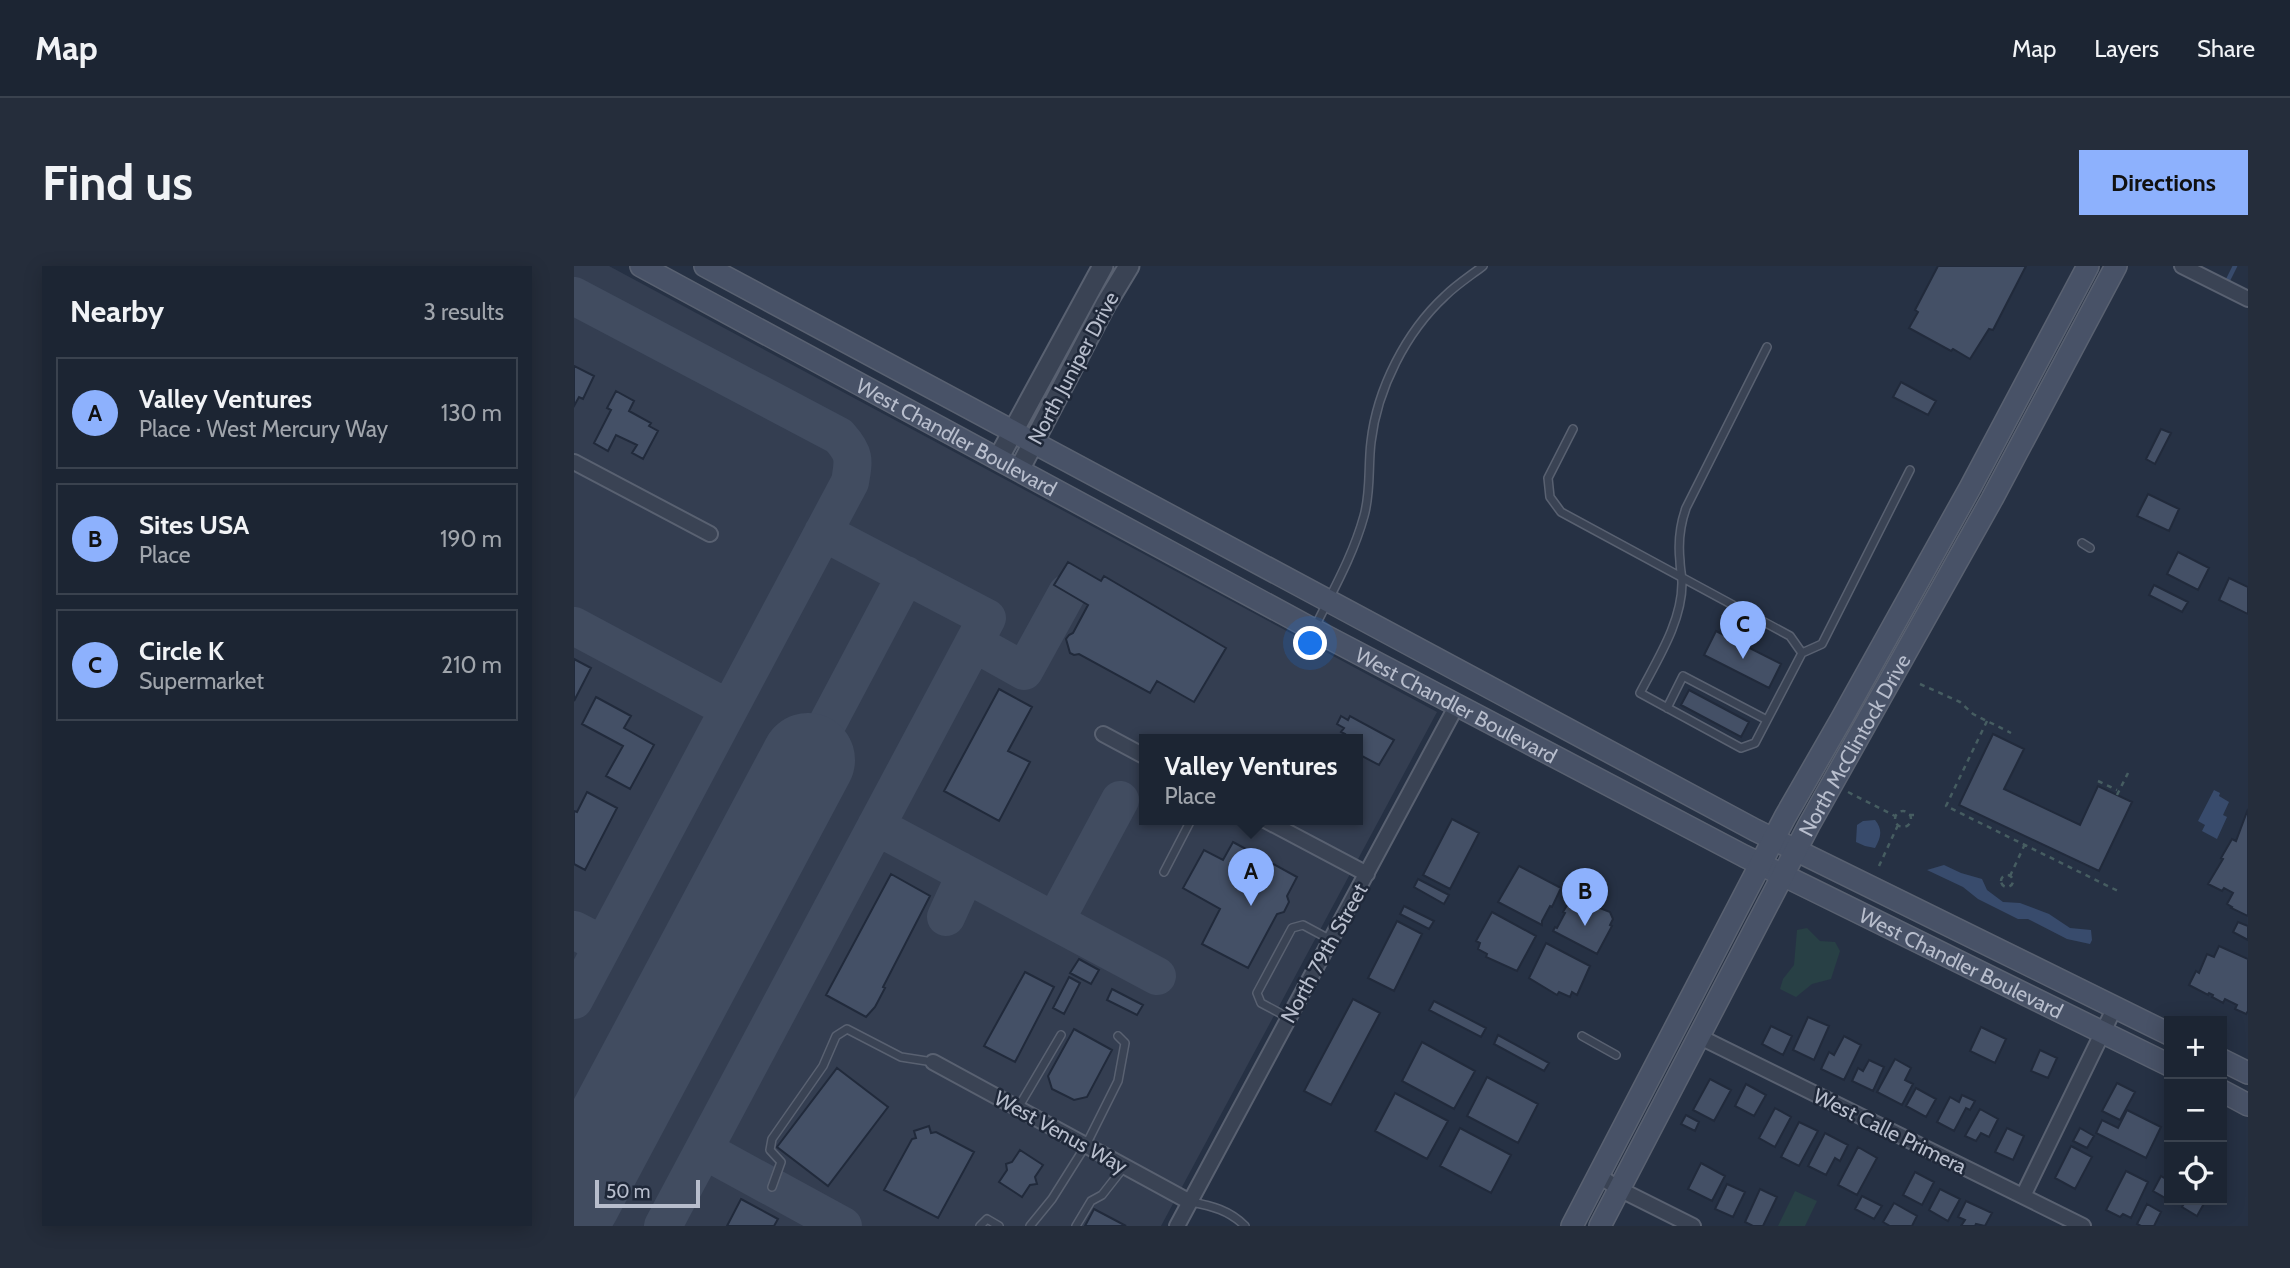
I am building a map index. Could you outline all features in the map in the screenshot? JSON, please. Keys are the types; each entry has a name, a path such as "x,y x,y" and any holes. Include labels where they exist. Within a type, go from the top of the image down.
{"main road":[{"name":"West Chandler Boulevard","path":"641,266 1314,629 1760,864 2164,1062"},
{"name":"West Chandler Boulevard","path":"705,266 1773,839 2164,1032"},
{"name":"North McClintock Drive","path":"1572,1226 1773,839 1970,488 2088,266"},
{"name":"North McClintock Drive","path":"1600,1226 1796,850 1992,499 2116,266"},
{"path":"1970,488 1992,499"},
{"path":"2227,1062 2248,1073"},
{"path":"2227,1094 2248,1105"}],"street":[{"name":"North Juniper Drive","path":"999,459 1102,266"},
{"name":"North Juniper Drive","path":"1019,470 1106,304 1129,266"},
{"path":"2182,266 2248,299"},
{"path":"574,462 709,534"},
{"name":"North 79th Street","path":"1177,1226 1457,705"},
{"path":"1103,734 1139,753"},
{"path":"1274,825 1367,874"},
{"path":"2022,1196 2115,1007"},
{"name":"West Calle Primera","path":"1698,1036 2083,1226"},
{"name":"West Venus Way","path":"933,1062 1190,1202"},
{"path":"1598,1175 1619,1189 1693,1226"}],"lane":[{"path":"1314,629 1352,550 1365,514 1373,426 1396,361 1431,310 1483,266"},
{"path":"1767,347 1686,508 1679,540 1681,577 1678,606 1671,633 1640,693 1741,748 1755,743 1802,653 1822,643 1910,470"},
{"path":"1573,429 1548,478 1550,498 1561,512 1790,636 1802,653"},
{"path":"2081,543 2090,548"},
{"path":"1667,708 1683,676 1767,720"},
{"path":"1164,872 1188,825"},
{"path":"1289,1018 1261,1003 1257,993 1292,928 1303,926 1331,940"},
{"path":"772,1187 781,1162 770,1150 772,1139 823,1066 836,1036 847,1030 901,1057 933,1062"},
{"path":"1018,1108 1060,1035"},
{"path":"1030,1226 1052,1199 1086,1145 1118,1081 1125,1043 1118,1035"},
{"path":"1582,1036 1616,1055"},
{"path":"1076,1226 1091,1201 1102,1195 1124,1166"},
{"path":"1190,1202 1213,1206 1234,1214 1245,1226"},
{"path":"980,1226 987,1219 999,1226"}],"path":[{"path":"1920,684 1960,702 1973,714 2011,733"},
{"path":"1987,721 1946,806 2120,892"},
{"path":"2098,781 2118,793 2128,773"},
{"path":"1847,791 1895,816"},
{"path":"1895,816 1900,811 1906,811 1909,815 1908,824 1898,825"},
{"path":"1909,815 1917,815"},
{"path":"1895,816 1898,825"},
{"path":"1879,866 1898,825"},
{"path":"2010,876 2025,844"}],"shaded area":[{"path":"574,266 609,266 1437,712 1161,1226 574,1226"}],"green space":[{"path":"1807,928 1820,941 1835,942 1840,951 1831,979 1812,984 1796,997 1780,989 1783,979 1794,965 1797,930"},
{"path":"1795,1191 1817,1201 1805,1226 1778,1226"}],"water":[{"path":"2214,790 2229,802 2223,815 2227,817 2217,839 2202,831 2205,825 2198,821"},
{"path":"1875,820 1880,834 1875,848 1856,842 1857,825 1863,821"},
{"path":"1944,865 1982,879 1987,890 2003,902 2020,903 2049,914 2070,928 2091,930 2090,944 2067,939 2028,919 2018,919 1927,870"}],"building":[{"path":"1938,266 2026,266 1993,330 1989,329 1970,359 1909,328 1918,312 1915,310"},
{"path":"574,366 594,376 583,399 579,397 574,406"},
{"path":"1901,382 1936,401 1928,415 1893,397"},
{"path":"616,391 634,401 629,411 651,423 649,426 658,431 643,459 632,453 637,445 616,435 608,451 594,443 611,410 607,408"},
{"path":"2161,429 2171,433 2155,464 2146,459"},
{"path":"2148,494 2179,509 2169,531 2137,516"},
{"path":"2178,552 2209,568 2198,590 2167,574"},
{"path":"1068,562 1101,581 1104,576 1226,648 1194,702 1157,681 1150,693 1079,654 1070,653 1066,639 1073,633 1088,605 1054,585"},
{"path":"2229,578 2248,587 2248,614 2219,600"},
{"path":"2154,585 2188,602 2182,612 2149,595"},
{"path":"1716,631 1781,664 1769,688 1704,655"},
{"path":"574,659 591,668 574,701"},
{"path":"999,689 1032,707 1008,751 1030,762 999,821 944,791"},
{"path":"1689,690 1749,722 1741,737 1681,705"},
{"path":"596,697 631,716 624,728 654,745 630,789 606,776 623,746 582,724"},
{"path":"1341,716 1348,720 1350,716 1394,740 1379,765 1363,757 1363,734 1345,734 1341,732 1344,728 1337,724"},
{"path":"1993,734 2024,749 2004,789 2080,825 2098,786 2132,802 2099,871 1959,805"},
{"path":"587,792 617,808 585,870 574,864 574,811 577,812"},
{"path":"2248,809 2248,916 2227,904 2233,893 2208,884 2232,839 2236,841"},
{"path":"1452,819 1479,833 1450,889 1423,875"},
{"path":"1233,842 1297,877 1287,896 1289,902 1284,912 1277,914 1248,968 1202,944 1220,909 1183,888 1204,850 1223,860"},
{"path":"1519,866 1561,888 1542,925 1498,902"},
{"path":"891,874 930,896 875,1007 866,1017 826,995"},
{"path":"1418,879 1449,895 1444,904 1414,887"},
{"path":"1572,897 1610,912 1612,926 1597,954 1553,931"},
{"path":"1404,906 1434,921 1429,929 1400,914"},
{"path":"1492,912 1536,936 1517,971 1486,957 1487,954 1478,949 1480,943 1476,941"},
{"path":"1397,921 1422,934 1394,991 1368,978"},
{"path":"2238,922 2248,926 2248,940 2233,932"},
{"path":"1546,943 1590,966 1577,995 1572,992 1570,997 1559,992 1557,995 1529,978"},
{"path":"2219,946 2248,959 2246,1014 2235,1009 2237,1005 2225,999 2223,1003 2212,997 2213,995 2189,985 2196,971 2199,973 2207,954 2214,957"},
{"path":"1079,959 1099,970 1091,984 1070,973"},
{"path":"1025,972 1054,987 1015,1062 984,1046"},
{"path":"1069,977 1080,983 1064,1014 1053,1008"},
{"path":"1112,989 1143,1005 1137,1015 1107,1000"},
{"path":"1353,999 1380,1013 1331,1105 1304,1091"},
{"path":"1434,1001 1486,1028 1481,1037 1429,1010"},
{"path":"1808,1017 1829,1026 1814,1060 1793,1050"},
{"path":"1771,1026 1792,1036 1783,1055 1762,1044"},
{"path":"1981,1027 2006,1039 1995,1063 1970,1051"},
{"path":"1074,1029 1112,1050 1087,1097 1074,1100 1052,1089 1048,1076"},
{"path":"1498,1035 1549,1063 1544,1071 1494,1044"},
{"path":"1844,1036 1861,1045 1844,1080 1821,1069 1829,1052 1834,1055"},
{"path":"1422,1042 1475,1071 1454,1109 1402,1081"},
{"path":"2040,1050 2057,1058 2048,1078 2031,1071"},
{"path":"1895,1059 1911,1068 1905,1080 1913,1084 1902,1105 1877,1092"},
{"path":"1869,1060 1884,1067 1873,1091 1852,1081 1858,1068 1863,1071"},
{"path":"837,1068 888,1107 828,1186 777,1147"},
{"path":"1487,1077 1538,1104 1518,1143 1467,1116"},
{"path":"1710,1079 1731,1090 1714,1121 1693,1110"},
{"path":"2117,1083 2135,1092 2120,1120 2102,1111"},
{"path":"1746,1084 1766,1095 1754,1116 1735,1106"},
{"path":"1916,1088 1936,1099 1926,1117 1906,1106"},
{"path":"1395,1093 1448,1121 1427,1159 1375,1131"},
{"path":"1962,1095 1975,1101 1970,1110 1966,1108 1954,1131 1937,1122 1950,1097 1959,1102"},
{"path":"1775,1108 1791,1117 1775,1147 1759,1138"},
{"path":"1980,1109 1998,1119 1989,1137 1981,1133 1976,1141 1965,1136"},
{"path":"2127,1110 2161,1127 2146,1158 2096,1133 2102,1120 2118,1128"},
{"path":"1686,1115 1699,1122 1695,1131 1681,1124"},
{"path":"1799,1122 1818,1131 1799,1166 1781,1157"},
{"path":"929,1126 931,1133 936,1132 974,1152 938,1218 884,1190 912,1139 916,1138 914,1131"},
{"path":"1460,1128 1511,1155 1491,1193 1440,1166"},
{"path":"2007,1128 2024,1136 2013,1160 1995,1152"},
{"path":"2080,1128 2094,1136 2087,1148 2073,1141"},
{"path":"1825,1133 1848,1145 1840,1161 1835,1158 1826,1175 1808,1166"},
{"path":"2071,1146 2092,1157 2075,1189 2055,1178"},
{"path":"1858,1147 1877,1158 1857,1195 1838,1185"},
{"path":"1020,1150 1043,1165 1035,1177 1037,1184 1030,1185 1022,1197 999,1182 1007,1170 1006,1164 1012,1162"},
{"path":"1701,1163 1725,1176 1712,1201 1688,1189"},
{"path":"2126,1171 2148,1182 2131,1218 2123,1214 2120,1217 2106,1210"},
{"path":"1915,1172 1934,1182 1922,1205 1903,1195"},
{"path":"2161,1176 2164,1178 2164,1197 2153,1191"},
{"path":"1727,1184 1745,1192 1733,1217 1715,1209"},
{"path":"1760,1189 1777,1197 1763,1226 1753,1226 1745,1222"},
{"path":"1940,1189 1960,1199 1948,1221 1929,1210"},
{"path":"1862,1196 1882,1206 1874,1219 1855,1209"},
{"path":"741,1199 778,1219 774,1226 727,1226"},
{"path":"1966,1201 1992,1213 1985,1226 1961,1226 1965,1220 1958,1217"},
{"path":"1894,1203 1917,1216 1912,1226 1890,1226 1883,1222"},
{"path":"2147,1204 2161,1212 2154,1226 2137,1224"},
{"path":"2183,1205 2203,1205 2197,1216 2182,1207"},
{"path":"1094,1209 1126,1226 1085,1226"}],"waterway":[{"path":"2226,284 2235,266"}],"taxiway":[{"path":"574,296 839,436 851,452 852,462 850,482 574,1000"},
{"path":"663,1226 987,618 823,532"},
{"path":"808,760 906,575"},
{"path":"974,643 1024,671 1067,593"},
{"path":"574,626 729,709"},
{"path":"1055,921 1120,800"},
{"path":"876,826 1157,976"},
{"path":"946,917 962,882 959,870"},
{"path":"574,930 603,945"},
{"path":"704,1150 843,1226"}],"runway":[{"path":"574,1199 808,760"}],"place":[{"name":"Circle K","path":"1743,659"},
{"name":"Valley Ventures","path":"1251,906"},
{"name":"Sites USA","path":"1585,926"}]}
